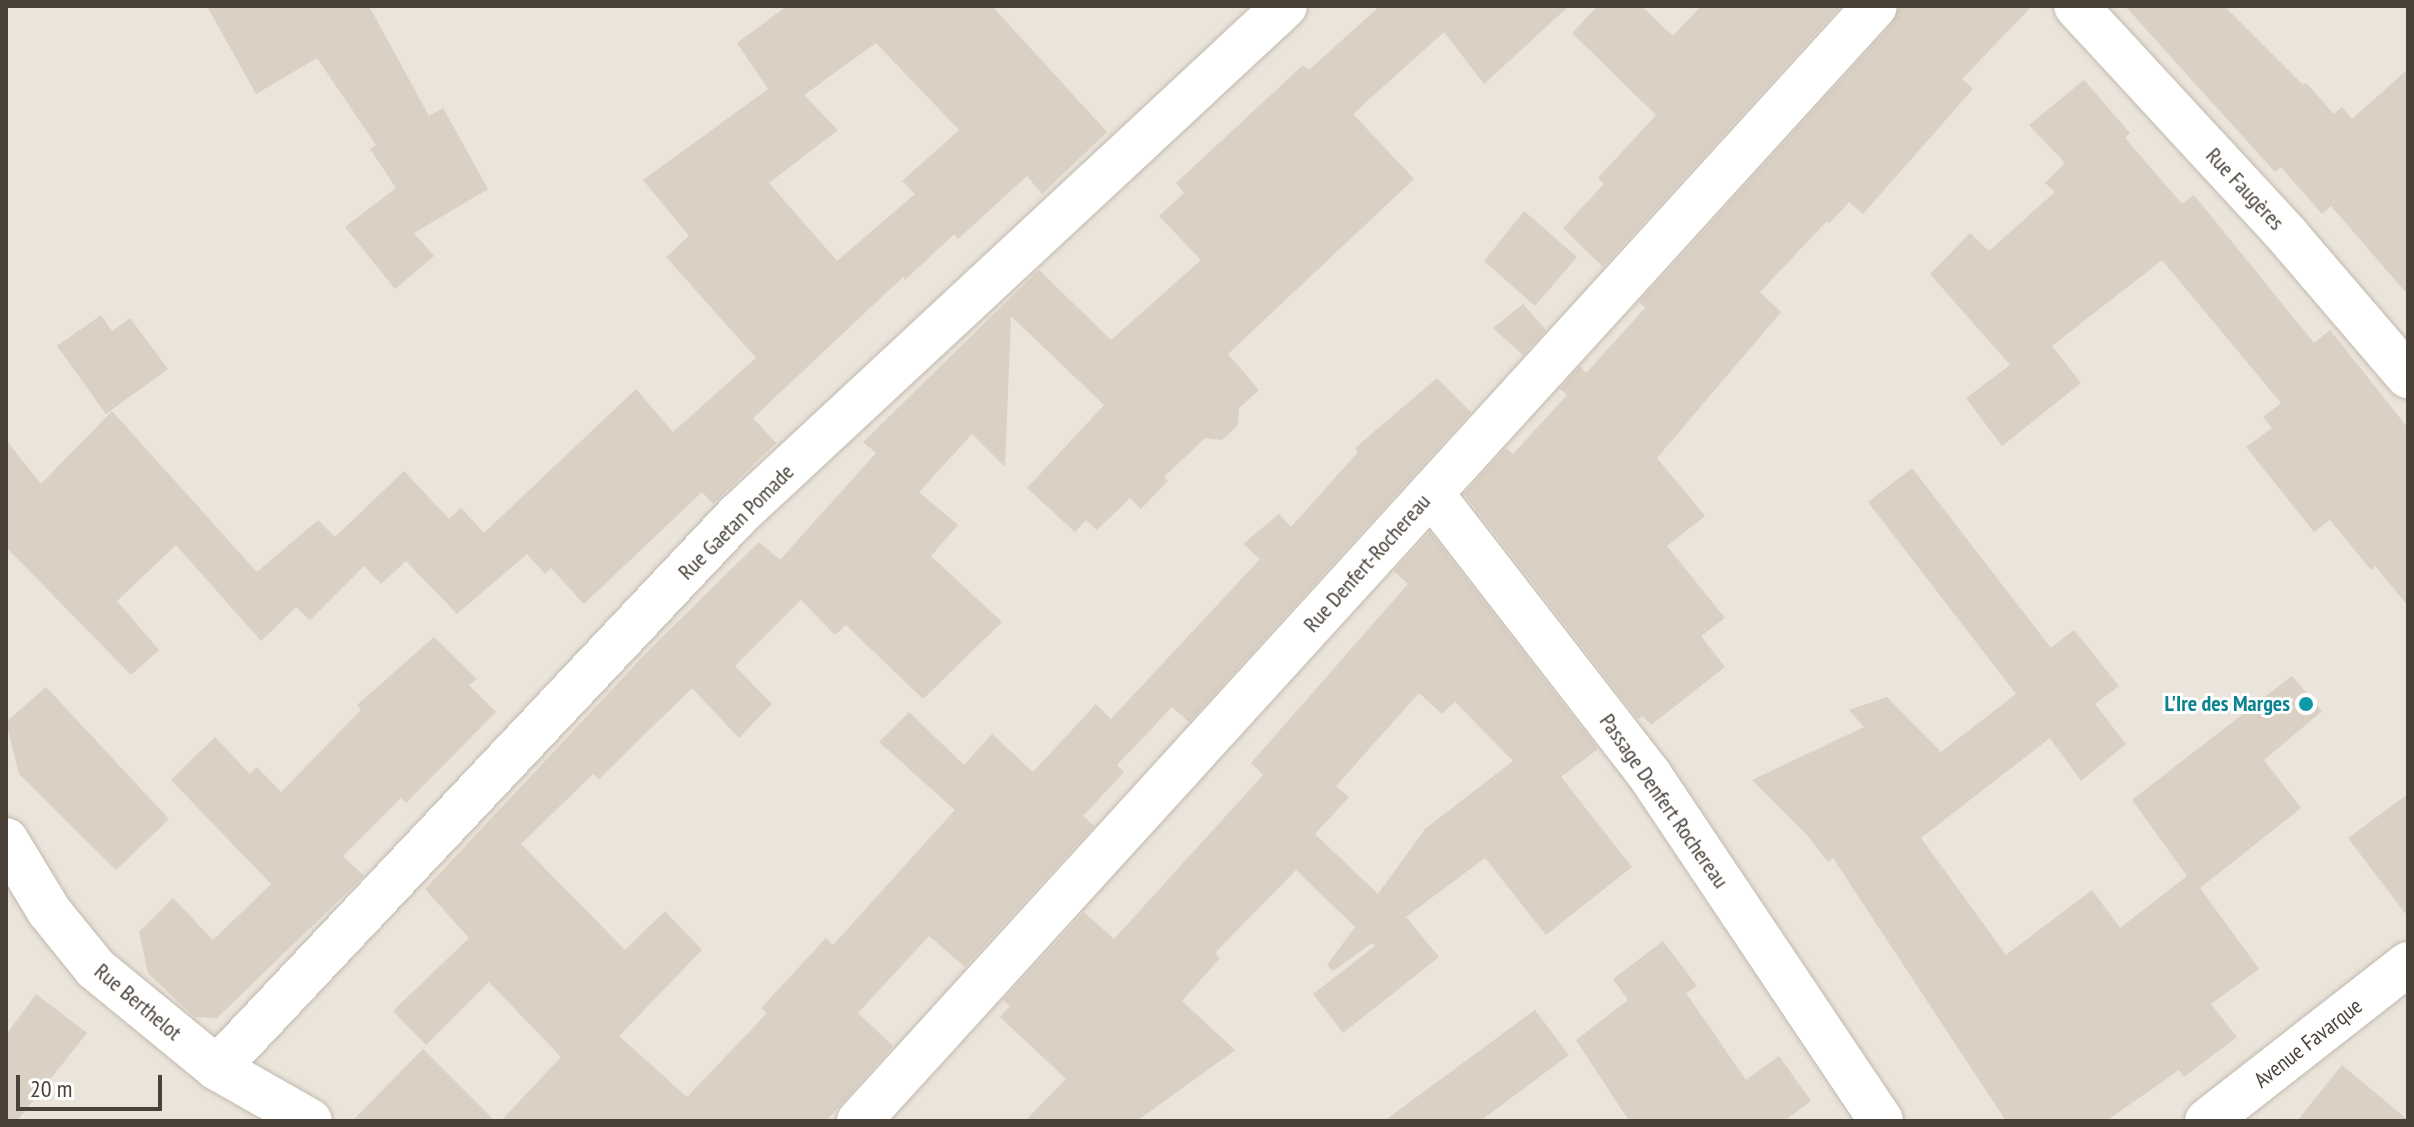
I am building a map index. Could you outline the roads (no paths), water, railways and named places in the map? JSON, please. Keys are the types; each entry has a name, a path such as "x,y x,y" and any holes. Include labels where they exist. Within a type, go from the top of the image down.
{"street":[{"name":"Rue Gaetan Pomade","path":"217,1068 738,515 1285,6"},
{"name":"Rue Denfert-Rochereau","path":"859,1121 1875,6"},
{"name":"Rue Faugères","path":"2076,6 2287,235 2408,376"},
{"name":"Passage Denfert Rochereau","path":"1431,493 1649,774 1881,1121"},
{"name":"Rue Berthelot","path":"6,840 49,911 96,969 217,1068 310,1121"},
{"name":"Avenue Favarque","path":"2207,1121 2408,964"}],"place":[{"name":"L'Ire des Marges","path":"2306,704"}]}
